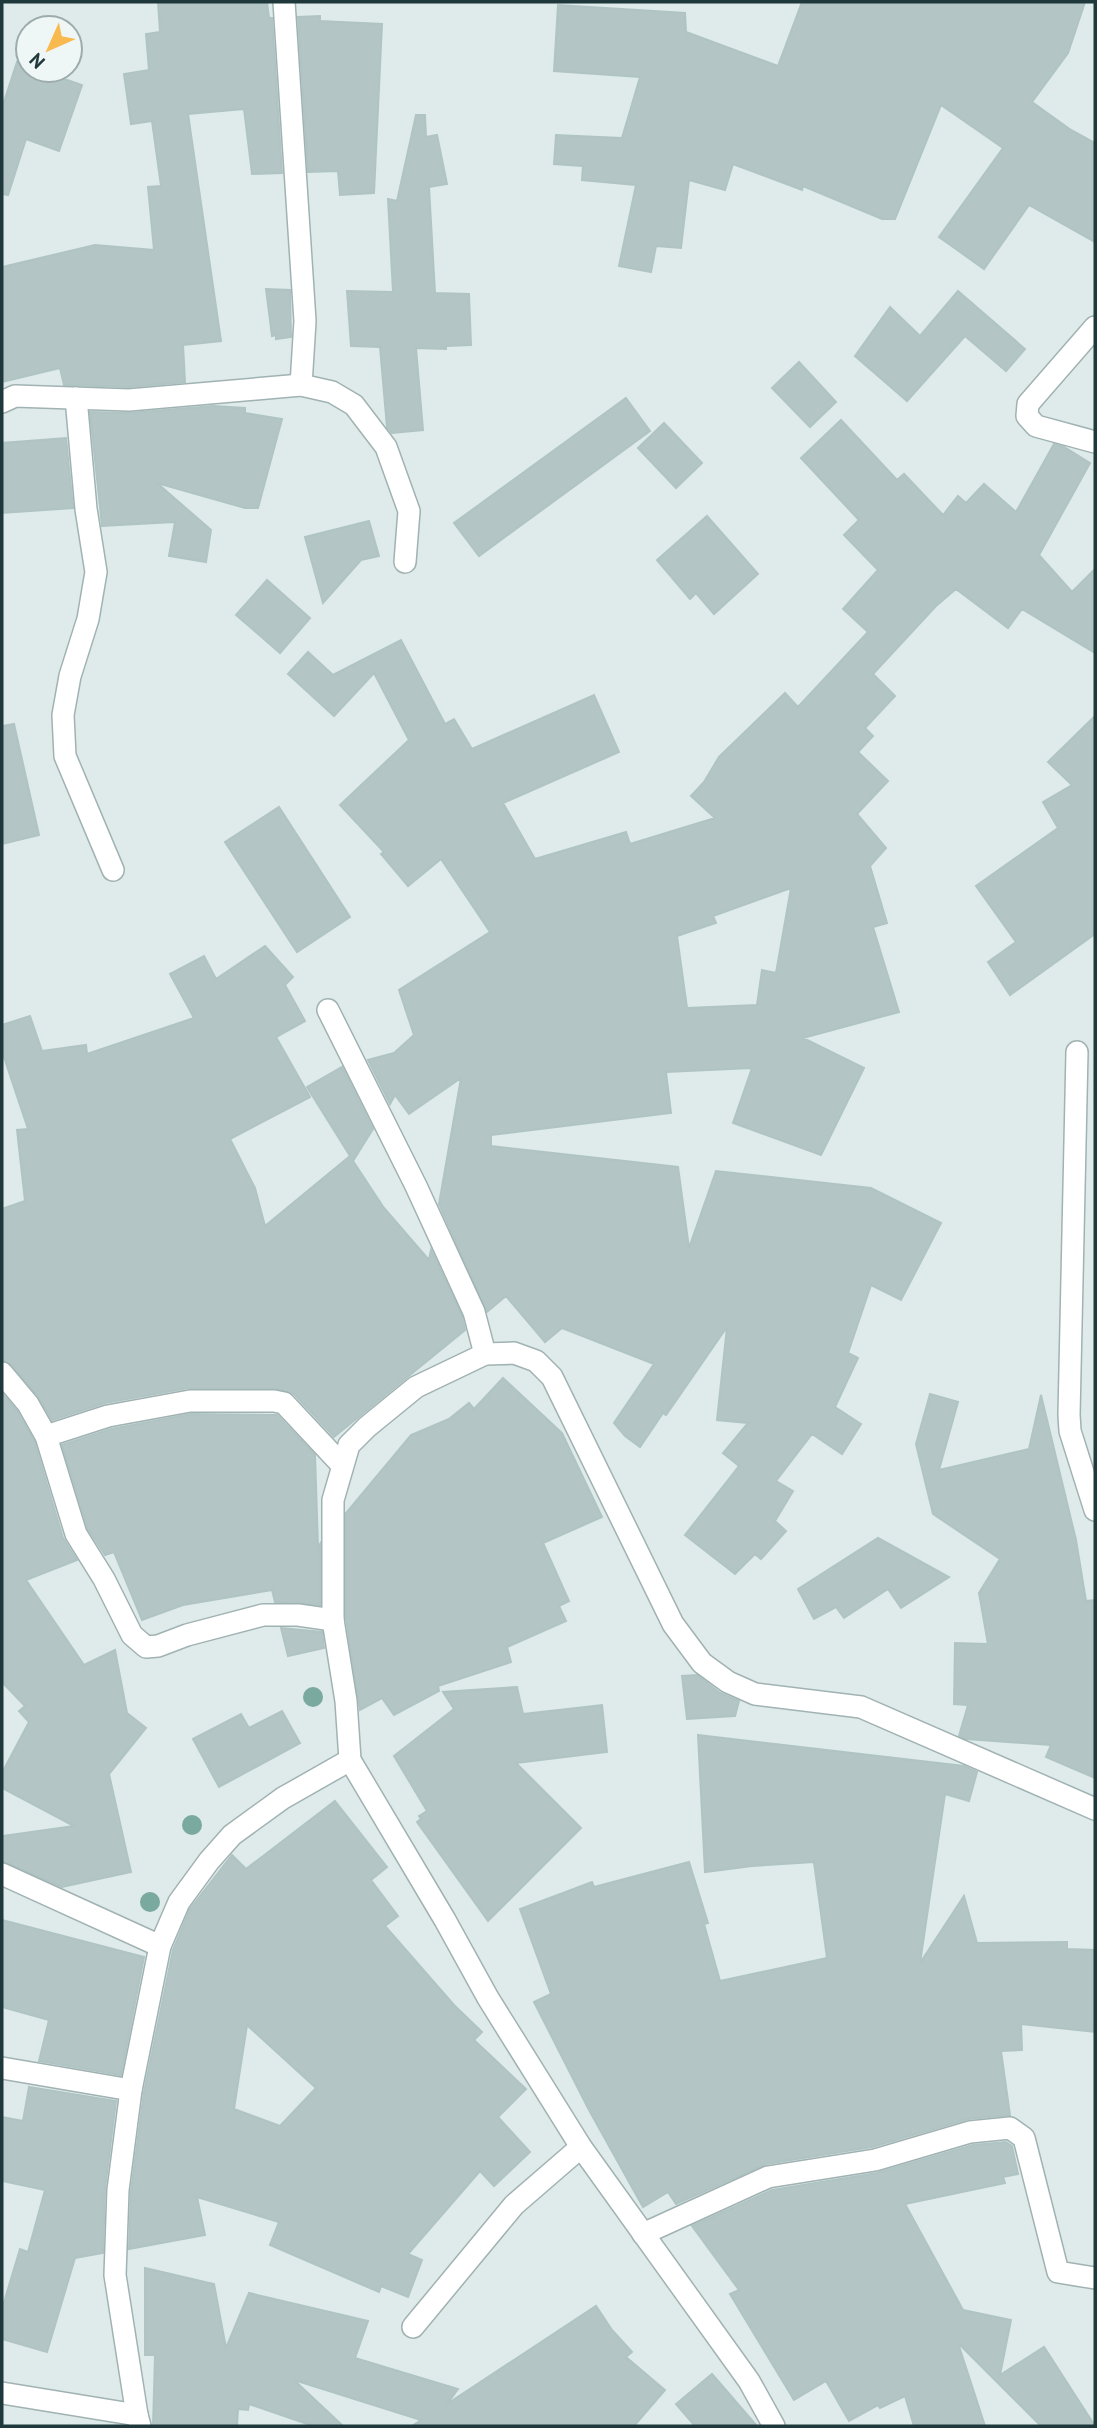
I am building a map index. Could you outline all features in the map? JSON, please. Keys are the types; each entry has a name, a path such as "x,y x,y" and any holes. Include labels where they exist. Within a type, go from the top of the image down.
{"street":[{"path":"284,2 305,321 301,385"},
{"path":"1095,327 1028,404 1027,416 1036,426 1095,442"},
{"path":"2,402 15,396 129,400 301,385 332,392 354,405 386,447 409,511 405,562"},
{"path":"76,398 86,509 96,572 88,619 70,676 63,715 65,756 113,870"},
{"path":"328,1010 416,1186 474,1312 485,1354"},
{"path":"1077,1052 1069,1415 1070,1431 1095,1510"},
{"path":"774,2426 749,2381 582,2147 488,1998 350,1760 345,1701 333,1620 332,1500 349,1445 416,1387 485,1354 514,1353 536,1361 552,1377 673,1625 702,1663 728,1682 755,1694 861,1707 1095,1809"},
{"path":"2,1373 28,1404 46,1436 76,1534 104,1579 132,1635 146,1647 158,1646 187,1635 263,1615 298,1615 333,1620"},
{"path":"46,1436 108,1416 190,1401 274,1401 284,1403 342,1465"},
{"path":"2,2393 139,2420 115,2275 118,2190 131,2090 160,1946 179,1902 232,1835 283,1798 350,1760"},
{"path":"2,1874 160,1946"},
{"path":"2,2068 131,2090"},
{"path":"643,2234 768,2178 875,2160 970,2132 1010,2128 1024,2137 1058,2272 1095,2278"},
{"path":"413,2327 514,2205 582,2147"}],"building":[{"path":"158,2 267,2 269,18 272,18 282,173 252,174 244,109 188,114 221,341 183,345 185,382 129,387 64,385 60,368 2,382 2,267 95,245 154,250 148,187 161,186 152,121 131,124 124,74 149,70 146,34 160,32"},
{"path":"802,2 1085,2 1068,53 1032,102 1071,130 1095,143 1095,242 1029,205 984,269 939,237 1003,148 941,105 895,219 882,219 803,186 802,190 733,164 725,190 689,180 681,248 656,246 651,272 619,266 636,185 582,180 583,166 554,164 556,135 622,138 640,77 554,71 558,5 685,13 686,32 778,66"},
{"path":"320,16 320,21 382,24 374,193 340,195 338,171 308,172 298,17"},
{"path":"14,71 14,84 82,85 59,151 26,139 8,195 2,194 2,108"},
{"path":"416,115 425,115 426,137 437,135 447,184 429,187 435,293 469,294 471,345 446,346 446,349 416,348 423,430 392,433 387,427 380,347 351,346 347,291 393,292 388,199 397,201"},
{"path":"266,289 290,290 291,337 276,339 276,335 272,336"},
{"path":"958,291 1025,349 1006,371 965,336 907,401 855,356 890,307 920,336"},
{"path":"799,362 836,402 810,427 772,388"},
{"path":"626,398 650,431 479,556 454,523"},
{"path":"213,406 245,408 245,413 282,419 258,508 245,508 157,483 211,530 206,562 169,556 175,522 102,526 90,412 130,413"},
{"path":"841,420 897,480 904,474 943,515 958,496 966,503 984,484 1016,512 1054,444 1090,463 1039,555 1072,592 1095,569 1095,653 1022,609 1008,628 956,589 936,606 873,674 895,696 865,728 873,736 858,752 888,781 857,814 886,848 870,866 887,923 873,927 899,1012 803,1038 864,1068 821,1155 733,1123 752,1068 666,1072 671,1113 491,1135 491,1146 678,1167 689,1248 716,1171 871,1188 941,1223 901,1300 871,1285 848,1353 858,1358 835,1407 861,1424 842,1454 812,1434 776,1481 793,1491 775,1521 786,1531 761,1559 755,1554 735,1574 685,1535 739,1466 723,1453 748,1423 717,1420 727,1327 666,1415 663,1413 640,1447 614,1423 654,1364 562,1328 545,1342 506,1296 487,1312 439,1204 461,1078 409,1114 395,1095 390,1104 368,1060 394,1053 414,1035 399,990 490,932 441,859 408,886 381,854 384,852 340,805 409,740 374,673 334,716 288,674 308,652 333,675 401,640 445,724 454,719 472,749 594,695 619,752 503,803 535,859 626,832 630,844 715,818 691,796 704,782 719,757 785,693 798,707 868,632 843,609 878,570 844,535 859,520 801,458","holes":["791,888 776,973 762,970 757,1005 687,1008 677,936 716,923 713,916"]},
{"path":"664,423 702,463 676,488 638,448"},
{"path":"66,438 73,508 2,513 2,443"},
{"path":"707,516 758,574 714,614 696,593 690,599 657,560"},
{"path":"369,521 379,556 361,560 323,603 305,537"},
{"path":"267,580 310,618 280,653 236,615"},
{"path":"1095,716 1095,934 1010,995 988,962 1016,942 976,886 1058,828 1043,802 1072,785 1048,762"},
{"path":"14,724 39,835 2,844 2,726"},
{"path":"279,807 350,917 297,952 225,842"},
{"path":"265,946 293,977 285,985 305,1021 276,1037 310,1097 230,1139 255,1188 265,1226 350,1156 307,1087 342,1067 373,1129 353,1161 384,1208 429,1260 431,1250 462,1316 465,1330 334,1437 294,1394 274,1388 188,1388 105,1403 52,1420 38,1396 12,1365 2,1360 2,1209 25,1201 17,1130 28,1129 2,1051 2,1025 30,1016 42,1051 86,1045 87,1054 194,1018 170,974 204,956 216,979"},
{"path":"503,1378 562,1433 602,1517 543,1543 569,1601 559,1606 566,1621 507,1647 511,1662 438,1686 439,1691 394,1715 382,1698 360,1710 346,1619 346,1513 411,1435 449,1419 469,1403 474,1409"},
{"path":"2,1393 17,1411 34,1441 63,1538 77,1560 26,1580 84,1665 115,1650 127,1713 146,1728 109,1774 131,1872 62,1887 2,1861 2,1836 74,1826 2,1788 2,1773 29,1722 19,1711 25,1706 2,1682"},
{"path":"930,1394 958,1402 939,1470 1029,1449 1041,1395 1076,1540 1086,1601 1095,1600 1095,1778 1046,1757 1051,1745 966,1739 959,1736 968,1705 954,1704 955,1643 988,1644 979,1593 1000,1559 933,1514 916,1444"},
{"path":"191,1414 277,1415 315,1455 320,1605 275,1602 272,1590 183,1605 142,1620 114,1552 105,1555 88,1529 62,1445 111,1429"},
{"path":"878,1538 949,1577 901,1608 888,1589 844,1618 836,1607 814,1619 798,1589"},
{"path":"281,1628 322,1632 324,1648 288,1656"},
{"path":"697,1675 720,1693 739,1701 735,1716 687,1719 682,1676"},
{"path":"517,1687 523,1714 602,1705 607,1752 516,1763 581,1828 488,1921 417,1822 421,1819 419,1816 427,1811 394,1756 454,1709 443,1692"},
{"path":"282,1711 300,1743 219,1787 193,1739 241,1714 249,1728"},
{"path":"698,1735 964,1766 977,1772 969,1801 945,1794 920,1963 964,1896 977,1943 1067,1942 1067,1949 1095,1950 1095,2032 1021,2024 1022,2050 1001,2051 1010,2115 968,2119 872,2147 766,2164 676,2204 668,2192 643,2207 589,2110 534,2002 551,1994 520,1909 592,1882 594,1887 689,1862 708,1923 704,1924 720,1981 827,1958 814,1862 705,1872"},
{"path":"335,1801 387,1867 371,1880 398,1916 385,1926 454,2005 482,2032 474,2040 526,2089 498,2117 530,2152 494,2186 480,2171 408,2254 422,2260 408,2297 381,2286 379,2292 270,2245 279,2222 197,2197 205,2235 129,2249 131,2191 144,2092 173,1950 190,1909 232,1855 246,1869","holes":["247,2025 316,2088 280,2126 234,2109"]},
{"path":"2,1920 144,1957 121,2075 39,2061 49,2020 2,2007"},
{"path":"29,2087 116,2101 105,2188 103,2253 75,2258 47,2352 2,2339 2,2309 20,2249 28,2252 45,2190 2,2181 2,2117 23,2121"},
{"path":"1006,2142 1012,2146 1018,2174 1003,2177 1005,2183 905,2204 963,2310 1011,2320 1000,2375 1044,2347 1095,2426 1041,2426 958,2343 985,2426 914,2426 905,2396 880,2408 878,2405 849,2421 826,2381 794,2400 730,2294 739,2290 692,2226 772,2190 877,2173 973,2145"},
{"path":"145,2268 214,2284 226,2348 249,2293 368,2321 355,2358 458,2389 447,2404 596,2306 612,2330 632,2352 626,2357 665,2390 634,2426 412,2426 421,2420 294,2380 343,2426 313,2426 249,2404 248,2410 238,2409 237,2426 153,2426 155,2355 145,2355"},
{"path":"712,2374 757,2426 695,2426 676,2404"}]}
